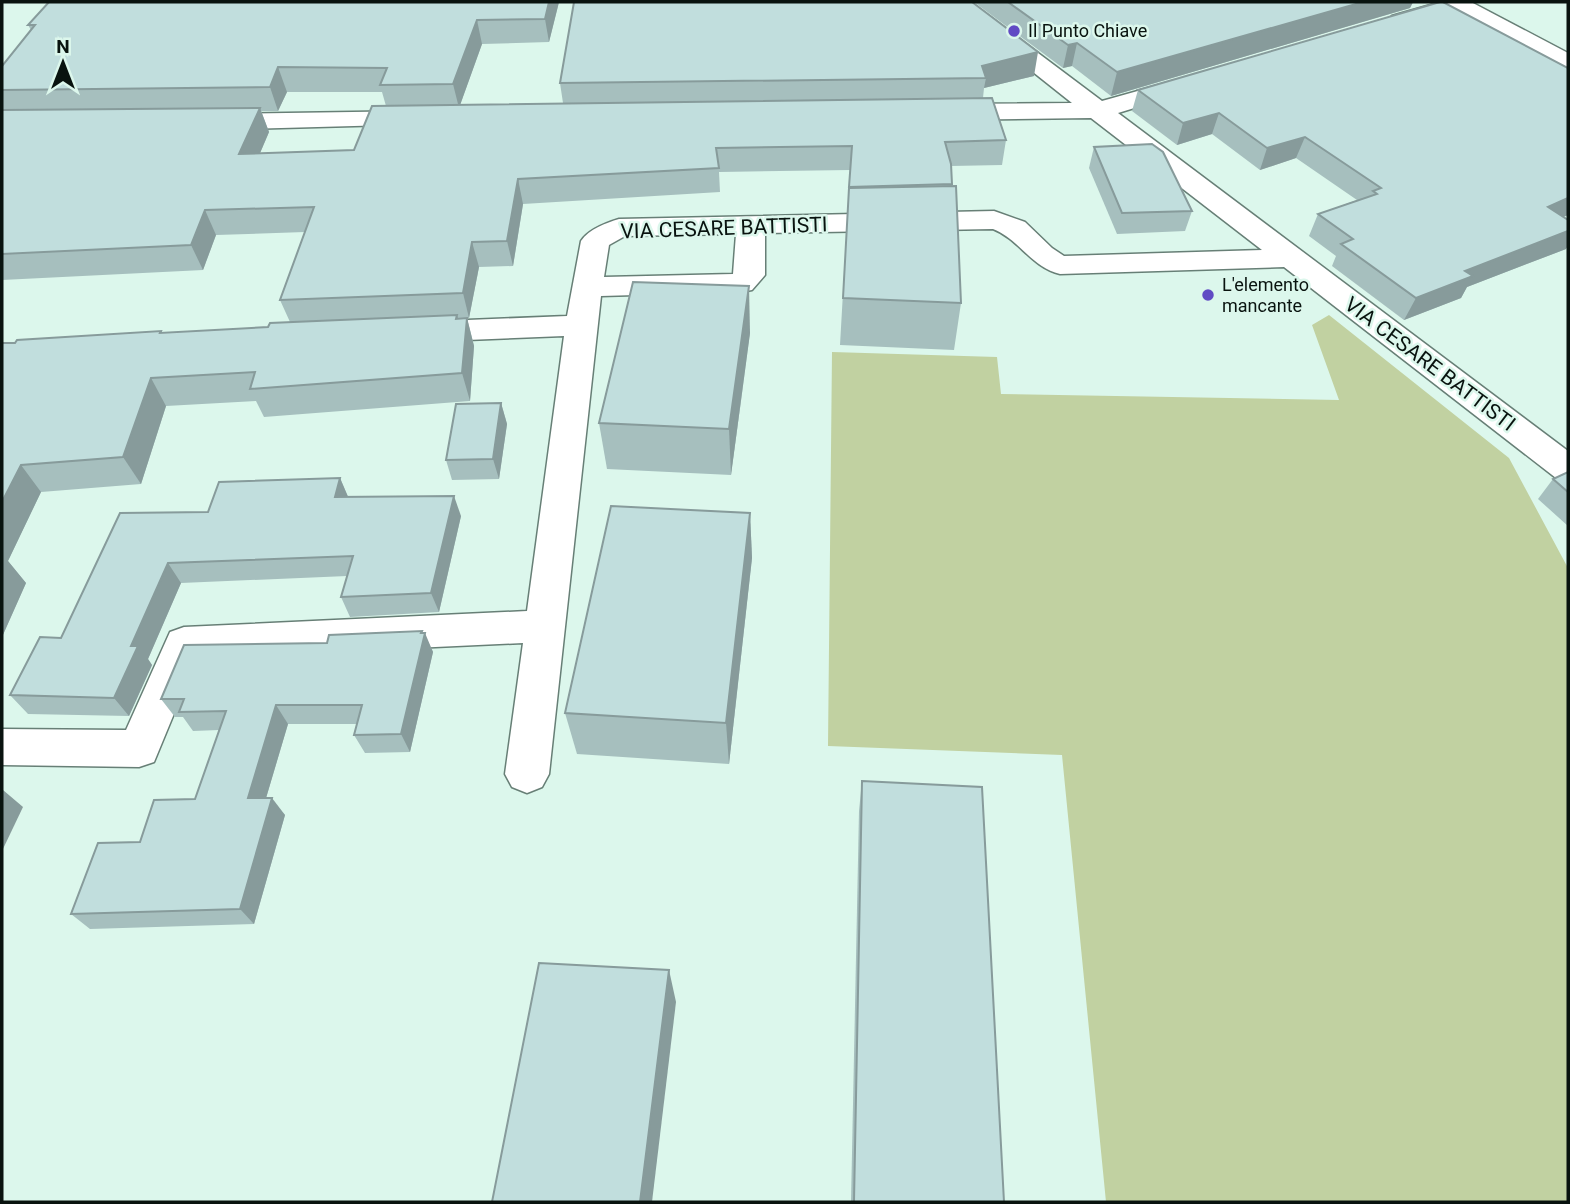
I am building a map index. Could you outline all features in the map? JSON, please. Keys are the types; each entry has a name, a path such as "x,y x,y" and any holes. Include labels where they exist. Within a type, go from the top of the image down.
{"street":[{"name":"VIA CESARE BATTISTI","path":"956,2 1568,469"},
{"path":"1379,27 1456,3 1568,63"},
{"path":"916,113 1099,110 1207,78"},
{"path":"192,122 443,119"},
{"name":"VIA CESARE BATTISTI","path":"527,774 581,325 595,241 619,228 994,220 1010,224 1022,232 1045,260 1060,265 1291,258"},
{"path":"587,287 741,283 750,275 751,225"},
{"path":"388,333 581,325"},
{"path":"2,747 139,750 184,643 546,626"}],"green space":[{"path":"1329,315 1509,458 1568,568 1568,1202 1106,1202 1062,755 828,746 832,352 997,357 1001,394 1339,400 1312,325"}],"building":[{"path":"49,2 549,2 545,19 477,20 453,84 380,85 387,68 278,67 270,87 2,90 2,66 35,25 28,25"},
{"path":"574,2 972,2 1038,52 982,66 986,78 560,83"},
{"path":"1008,2 1363,2 1117,72 1077,43 1068,45"},
{"path":"1440,2 1568,68 1568,198 1548,207 1568,220 1568,231 1465,271 1473,276 1416,298 1341,244 1353,239 1318,214 1377,194 1373,191 1381,188 1305,137 1267,148 1219,113 1183,123 1138,90"},
{"path":"992,98 1006,140 945,142 951,164 952,184 849,187 852,146 716,148 719,168 518,179 507,241 472,242 463,293 280,300 314,207 205,210 191,245 2,254 2,110 260,108 239,154 354,150 372,106"},
{"path":"1152,144 1163,152 1192,211 1122,213 1094,147"},
{"path":"956,186 961,303 843,298 849,188"},
{"path":"633,282 749,286 729,429 599,423"},
{"path":"457,315 456,319 467,318 462,373 250,389 255,372 151,378 123,457 21,465 2,502 2,343 161,331 160,333 268,327 270,323"},
{"path":"501,403 493,459 446,460 456,404"},
{"path":"1568,472 1568,492 1553,479"},
{"path":"340,478 335,497 454,496 431,593 341,597 353,556 168,563 131,646 138,646 114,698 10,695 40,637 61,638 120,513 208,512 219,482"},
{"path":"611,506 750,513 726,723 565,713"},
{"path":"422,631 421,633 425,633 401,734 354,735 362,705 276,705 248,798 272,798 240,909 71,914 98,843 140,842 154,800 195,799 226,711 179,712 184,699 161,699 184,645 327,643 329,635"},
{"path":"862,781 982,787 1004,1202 854,1202"},
{"path":"539,963 669,970 640,1202 492,1202"}],"place":[{"name":"Il Punto Chiave","path":"1014,31"},
{"name":"L'elemento mancante","path":"1208,295"}]}
